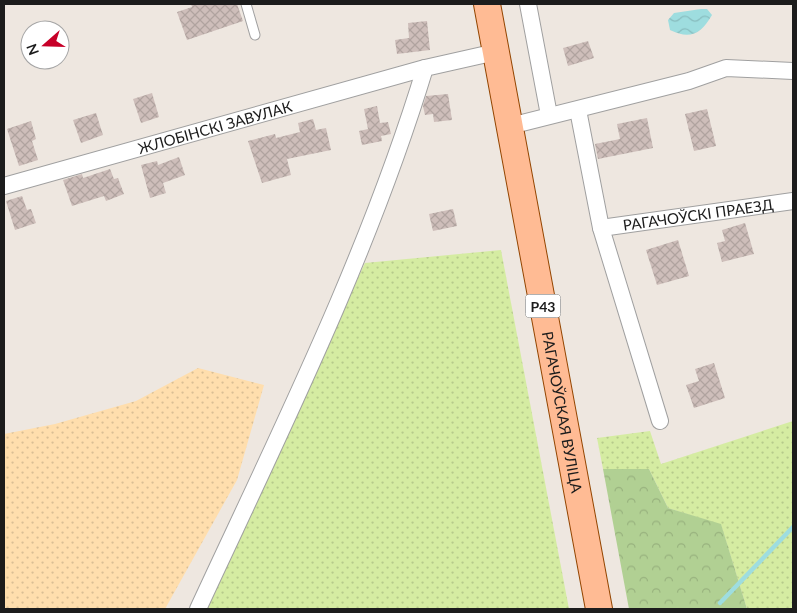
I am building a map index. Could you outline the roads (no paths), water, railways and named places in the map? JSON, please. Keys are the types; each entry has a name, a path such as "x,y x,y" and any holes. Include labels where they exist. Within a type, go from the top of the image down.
{"main road":[{"name":"РАГАЧОЎСКАЯ ВУЛІЦА","path":"487,4 599,609"}],"street":[{"path":"528,4 549,115"},
{"name":"ЖЛОБІНСКІ ЗАВУЛАК","path":"4,186 425,68 496,52"},
{"path":"198,609 342,297 413,109 425,68"},
{"path":"510,126 689,81 726,68 793,70"},
{"path":"578,110 601,228 660,422"},
{"name":"РАГАЧОЎСКІ ПРАЕЗД","path":"601,228 793,201"}],"lane":[{"path":"246,4 255,35"}],"water":[{"path":"707,9 712,15 699,31 683,35 670,30 668,20 674,13"}],"waterway":[{"path":"720,603 793,527"}]}
